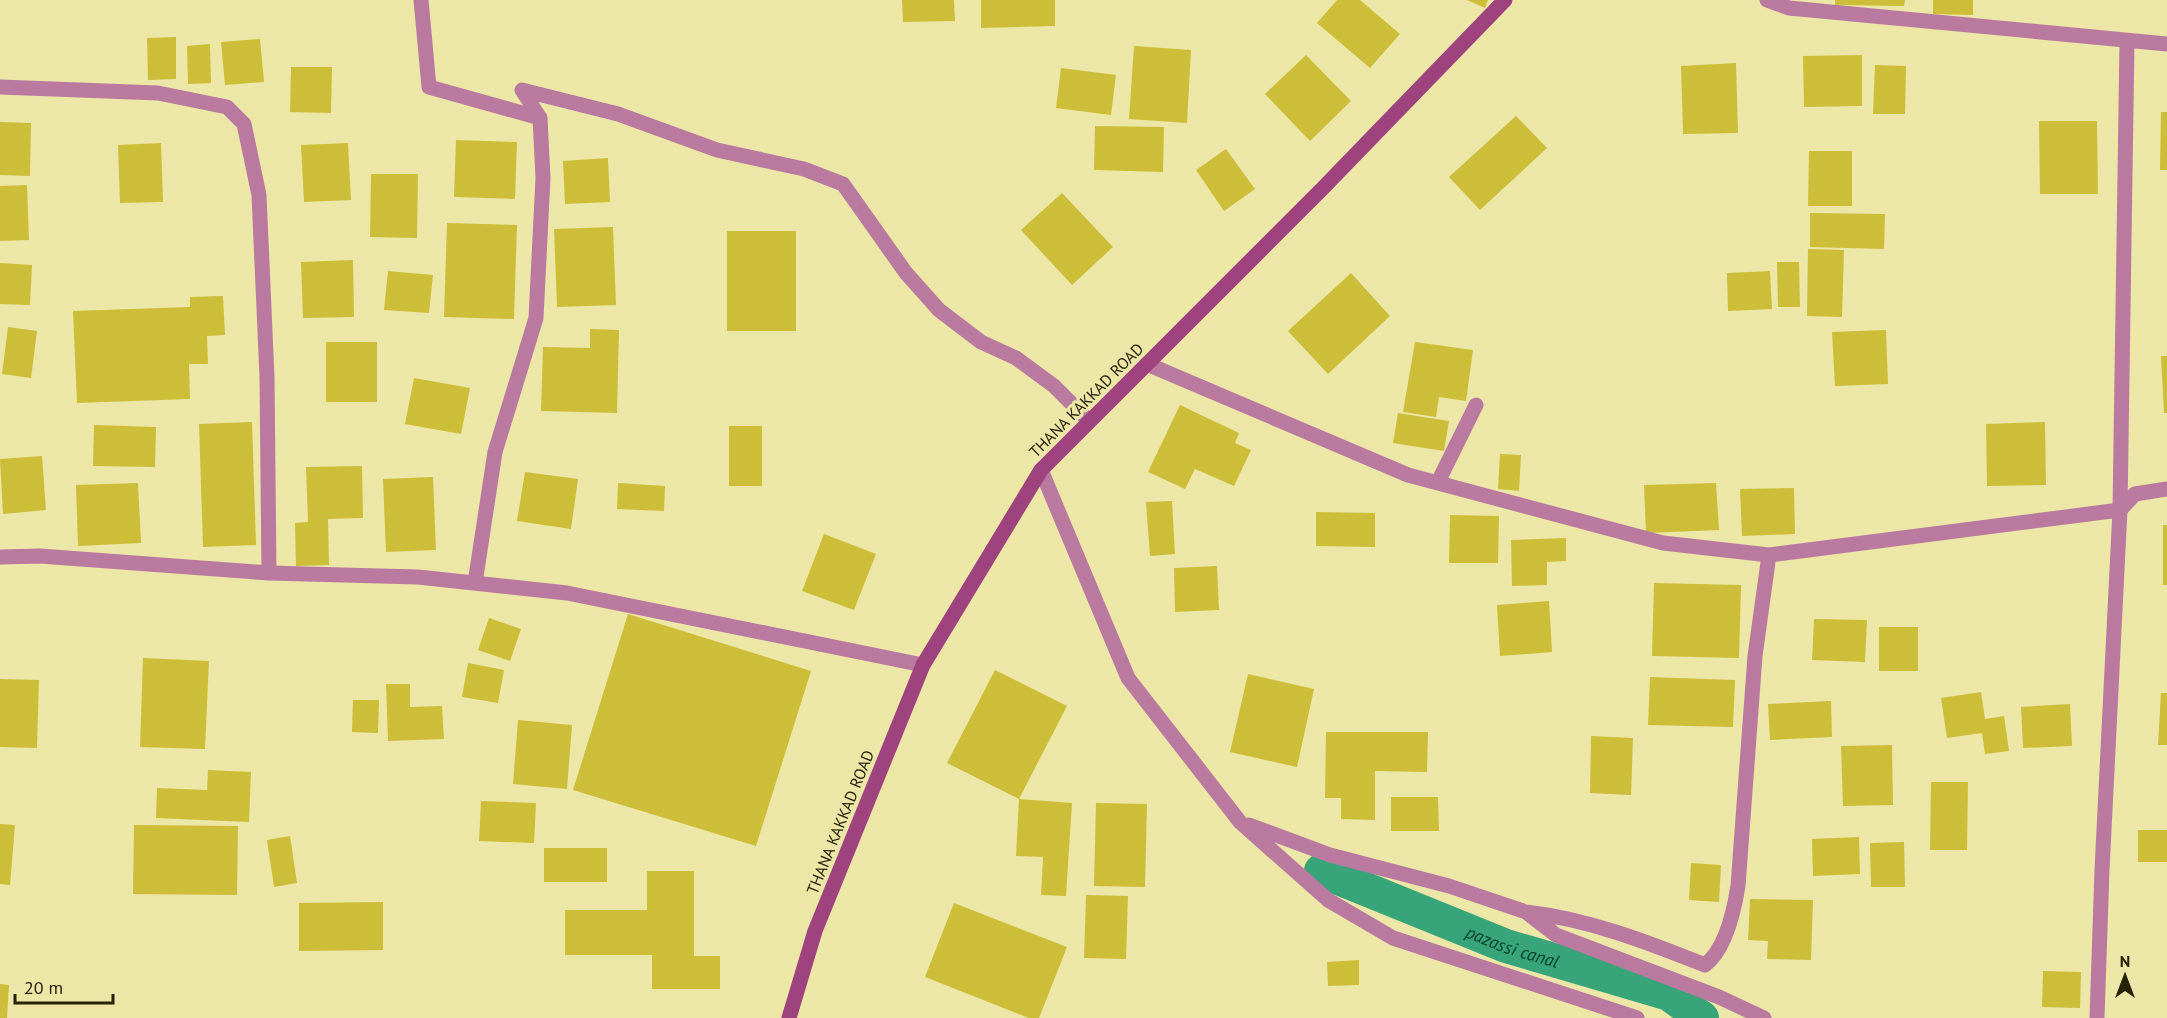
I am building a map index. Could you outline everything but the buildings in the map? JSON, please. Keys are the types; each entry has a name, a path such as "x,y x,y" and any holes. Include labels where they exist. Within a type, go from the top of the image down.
{"main road":[{"name":"THANA KAKKAD ROAD","path":"789,1018 815,931 923,665 1041,470 1505,0"}],"street":[{"path":"421,0 429,87 540,118"},
{"path":"1767,0 1789,8 2167,44"},
{"path":"2097,1018 2120,510 2127,41"},
{"path":"0,87 158,93 227,107 244,124 259,195 267,377 269,573"},
{"path":"475,583 495,452 536,318 543,178 540,118 522,90 618,114 717,150 804,169 843,184 906,273 939,310 981,342 1016,358 1054,386 1089,421"},
{"path":"1147,364 1408,475 1663,543 1769,555 2120,510 2135,494 2167,489"},
{"path":"1438,482 1476,405"},
{"path":"1041,470 1128,678 1240,822 1328,900 1393,938 1637,1018"},
{"path":"1240,822 1330,855 1449,886 1526,912 1593,925 1705,965 1715,957 1735,904 1738,886 1755,656 1769,555"},
{"path":"0,557 40,556 269,573 418,576 567,593 923,665"},
{"path":"1526,912 1556,935 1719,997 1764,1018"}],"waterway":[{"name":"pazassi canal","path":"1321,871 1506,946 1669,994 1702,1018"}]}
